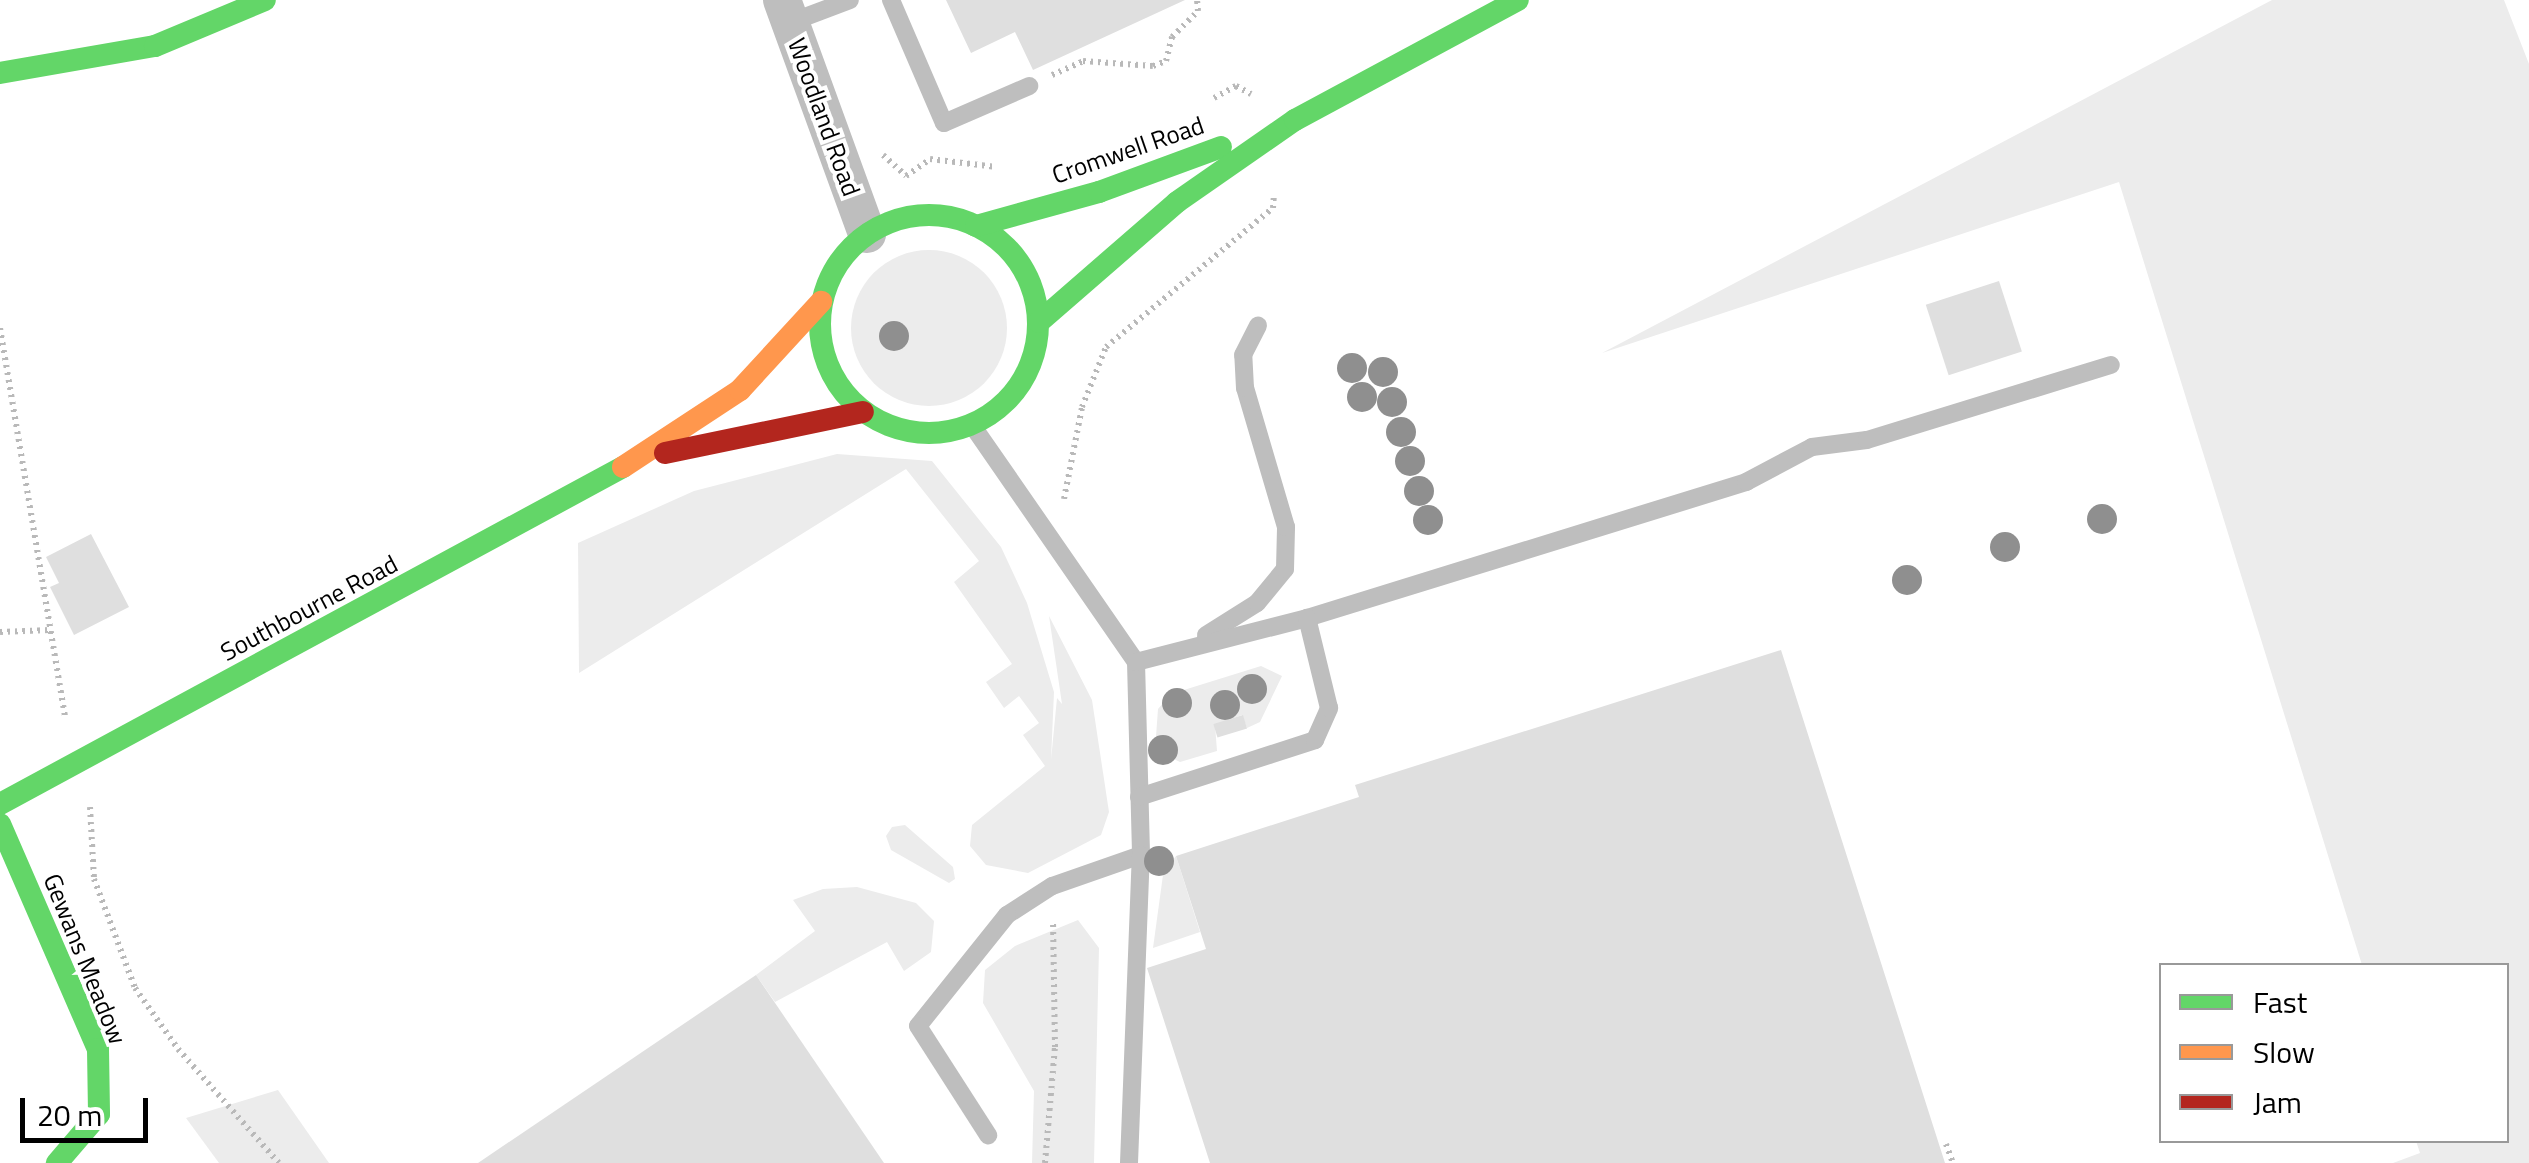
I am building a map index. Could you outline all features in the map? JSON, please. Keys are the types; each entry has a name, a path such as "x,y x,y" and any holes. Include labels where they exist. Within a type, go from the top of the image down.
{"main road":[{"path":"0,73 155,46 265,0"},
{"name":"Cromwell Road","path":"1038,322 1177,202 1295,120 1518,0"},
{"name":"Cromwell Road","path":"976,226 1099,192 1295,120"},
{"path":"923,214 976,226 996,237 1026,272 1038,322 1021,384 972,425 936,434 900,430 864,412 832,376 820,342 821,302 834,268 867,234 923,214"},
{"name":"Southbourne Road","path":"0,804 642,457 740,390 821,302"},
{"name":"Southbourne Road","path":"642,457 864,412"},
{"name":"Gewans Meadow","path":"0,824 98,1049 99,1114 57,1163"}],"street":[{"name":"Woodland Road","path":"786,11 867,234"}],"lane":[{"path":"786,11 850,0"},
{"path":"891,0 944,123 1028,86"},
{"path":"1193,643 1257,603 1285,569 1286,527 1245,388 1243,355 1258,326"},
{"path":"1136,662 1193,643 1307,618 1746,482 1812,446 1866,440 2111,365"},
{"path":"972,425 1136,662 1140,855 1130,1163"},
{"path":"1139,797 1315,740 1328,708 1307,618"},
{"path":"988,1135 918,1026 1007,915 1052,886 1140,855"}],"path":[{"path":"1028,86 1082,61 1166,61 1172,37 1198,11 1198,0"},
{"path":"839,161 873,146 906,176 930,158 1015,169"},
{"path":"1069,508 1061,494 1072,474 1082,407 1106,347 1181,278"},
{"path":"0,328 50,630 79,761 94,879 135,988 178,1049 279,1163"},
{"path":"0,632 50,630"},
{"path":"1045,1163 1055,1047 1052,886"},
{"path":"1946,1144 1953,1163"}],"shaded area":[{"path":"2272,0 2504,0 2529,64 2529,1163 2393,1163 2420,1153 2417,1143 2509,1143 2509,963 2361,963 2119,182 1602,353"},
{"path":"929,250 959,256 984,273 1001,298 1007,328 1001,358 984,383 959,400 929,406 899,400 874,383 857,358 851,328 857,298 874,273 899,256"},
{"path":"837,454 932,461 1001,547 1027,603 1054,692 1051,760 1057,698 1062,704 1049,616 1092,700 1109,812 1101,835 1028,873 986,865 970,846 972,825 1045,766 1023,735 1039,723 1019,696 1004,708 986,682 1012,664 954,582 979,561 906,469 579,673 578,543 694,491"},
{"path":"1261,666 1282,676 1260,722 1247,728 1242,715 1215,725 1217,751 1180,762 1155,750 1158,709 1171,694"},
{"path":"905,825 953,867 955,879 949,883 891,850 886,836 892,827"},
{"path":"1176,856 1200,932 1153,948 1163,875"},
{"path":"857,887 916,903 934,921 931,952 904,971 887,942 775,1002 756,975 815,931 793,900 823,889"},
{"path":"1078,920 1099,948 1094,1163 1032,1163 1034,1091 983,1003 985,970 1015,946"},
{"path":"278,1090 329,1163 219,1163 186,1118"}],"building":[{"path":"946,0 1185,0 1033,70 1015,32 971,53"},
{"path":"1999,281 2022,351 1949,375 1926,305"},
{"path":"91,534 129,607 74,635 50,587 59,583 46,557"},
{"path":"1781,650 1945,1163 1210,1163 1147,968 1206,949 1176,856 1359,797 1355,785"},
{"path":"1243,715 1247,728 1217,737 1213,724"},
{"path":"756,975 884,1163 478,1163"}],"traffic: fast":[{"path":"0,73 155,46 265,0"},
{"path":"1039,322 1177,202 1295,120 1518,0"},
{"path":"976,226 1099,192 1221,147"},
{"path":"929,215 971,223 1006,247 1030,282 1038,324 1030,366 1006,401 971,425 929,433 887,425 852,401 828,366 820,324 828,282 852,247 887,223 929,215"},
{"path":"0,804 623,467"},
{"path":"0,824 98,1049 99,1114 57,1163"}],"traffic: slow":[{"path":"623,467 740,390 821,302"}],"traffic: jam":[{"path":"665,453 863,412"}]}
